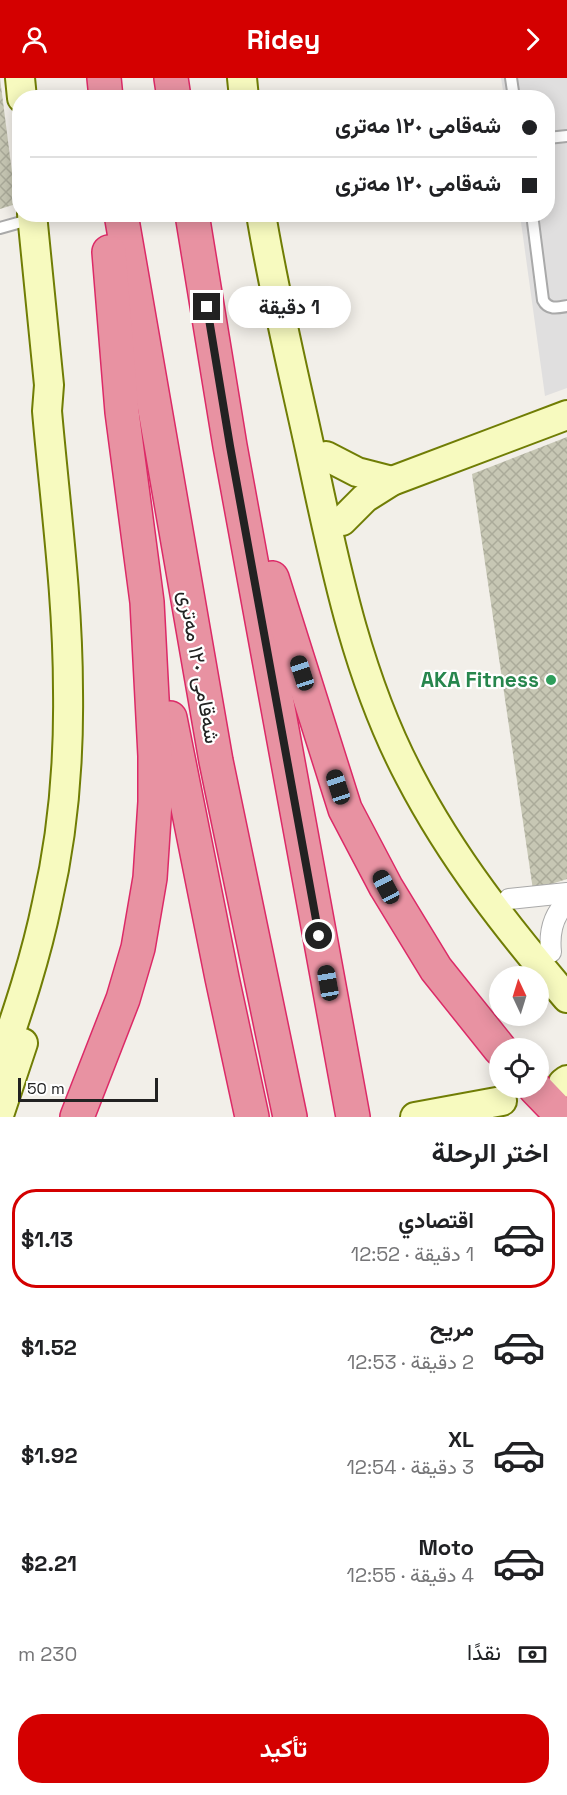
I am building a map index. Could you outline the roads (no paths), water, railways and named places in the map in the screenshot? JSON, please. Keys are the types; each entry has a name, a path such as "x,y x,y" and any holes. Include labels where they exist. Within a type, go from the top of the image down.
{"highway":[{"path":"109,222 110,277 122,412 147,602 219,966 252,1117"},
{"name":"شەقامی ١٢٠ مەتری","path":"122,222 216,761 290,1117"},
{"path":"193,222 230,446 353,1117"},
{"path":"230,446 345,809 386,887 436,969 491,1038"},
{"path":"76,1117 123,999 138,948 150,878 155,802 155,756 147,602"},
{"path":"555,1084 563,1117"}],"street":[{"path":"0,1064 25,987 48,902 60,825 69,693 68,654 47,411 49,385 33,222"},
{"path":"263,222 326,528 357,650 375,698 409,776 437,826 496,911 567,998 567,1009"},
{"path":"278,222 295,314 326,456 370,638 398,717 447,811 483,866 559,960"},
{"path":"0,1112 53,947 73,841 83,738 83,654 79,588 54,397 49,385"},
{"path":"342,521 365,498 392,481 567,415"},
{"path":"326,456 357,472 392,481"},
{"path":"509,899 567,893"},
{"path":"559,960 550,939 556,915 567,902"},
{"path":"415,1117 502,1101"}],"lane":[{"path":"0,228 17,222"},
{"path":"533,222 545,303 551,308 567,306"}],"place":[{"name":"AKA Fitness","path":"551,680"}]}
